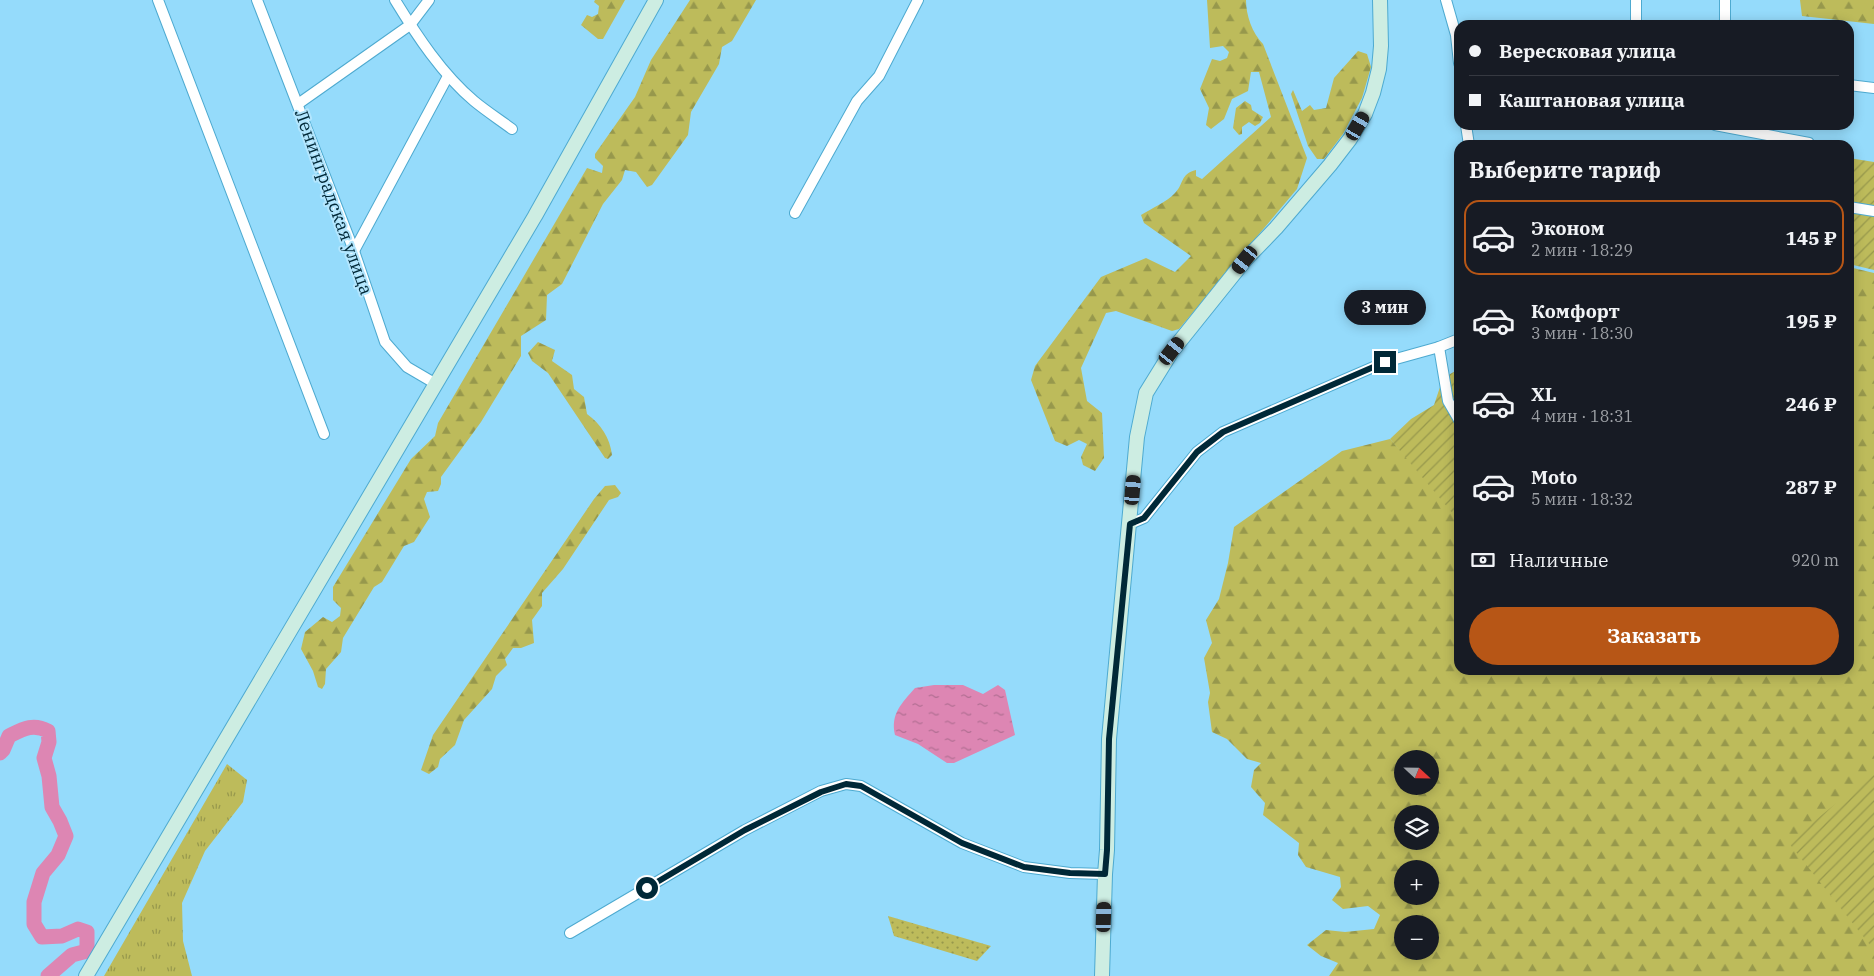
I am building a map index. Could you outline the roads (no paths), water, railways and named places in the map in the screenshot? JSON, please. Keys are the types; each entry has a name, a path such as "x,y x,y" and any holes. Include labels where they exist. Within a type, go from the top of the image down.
{"main road":[{"path":"86,976 549,191 656,0"},
{"path":"549,191 667,0"},
{"path":"1102,976 1109,739 1137,437 1146,394 1172,351 1245,260 1276,228 1330,165 1350,139 1365,114 1379,69 1381,46 1380,0"}],"street":[{"path":"158,0 324,434"},
{"name":"Ленинградская улица","path":"257,0 354,251 385,342 407,367 436,384"},
{"path":"395,0 410,25 448,76 474,101 512,129"},
{"path":"298,104 410,25 430,0"},
{"path":"796,213 857,100 879,76 918,0"},
{"path":"1446,0 1454,28"},
{"path":"1636,0 1636,20"},
{"path":"1725,0 1725,20"},
{"path":"354,251 448,76"},
{"path":"1854,86 1874,88"},
{"path":"1742,130 1794,140"},
{"path":"1854,208 1874,211"},
{"path":"1130,524 1144,518 1197,452 1223,432 1385,362 1454,341"},
{"path":"1439,347 1448,401 1454,411"},
{"path":"570,933 745,830 821,792 846,784 861,786 962,843 1024,867 1070,873 1105,874"}],"water":[{"path":"934,685 963,685 983,694 998,685 1005,690 1015,735 954,763 947,763 918,744 895,735 894,721 898,709 915,688"}],"waterway":[{"path":"0,753 9,736 19,731 33,727 48,731 49,742 44,758 49,776 52,807 66,836 58,855 43,873 34,902 34,924 42,937 62,936 78,929 87,932 87,951 72,955 48,976"}]}
